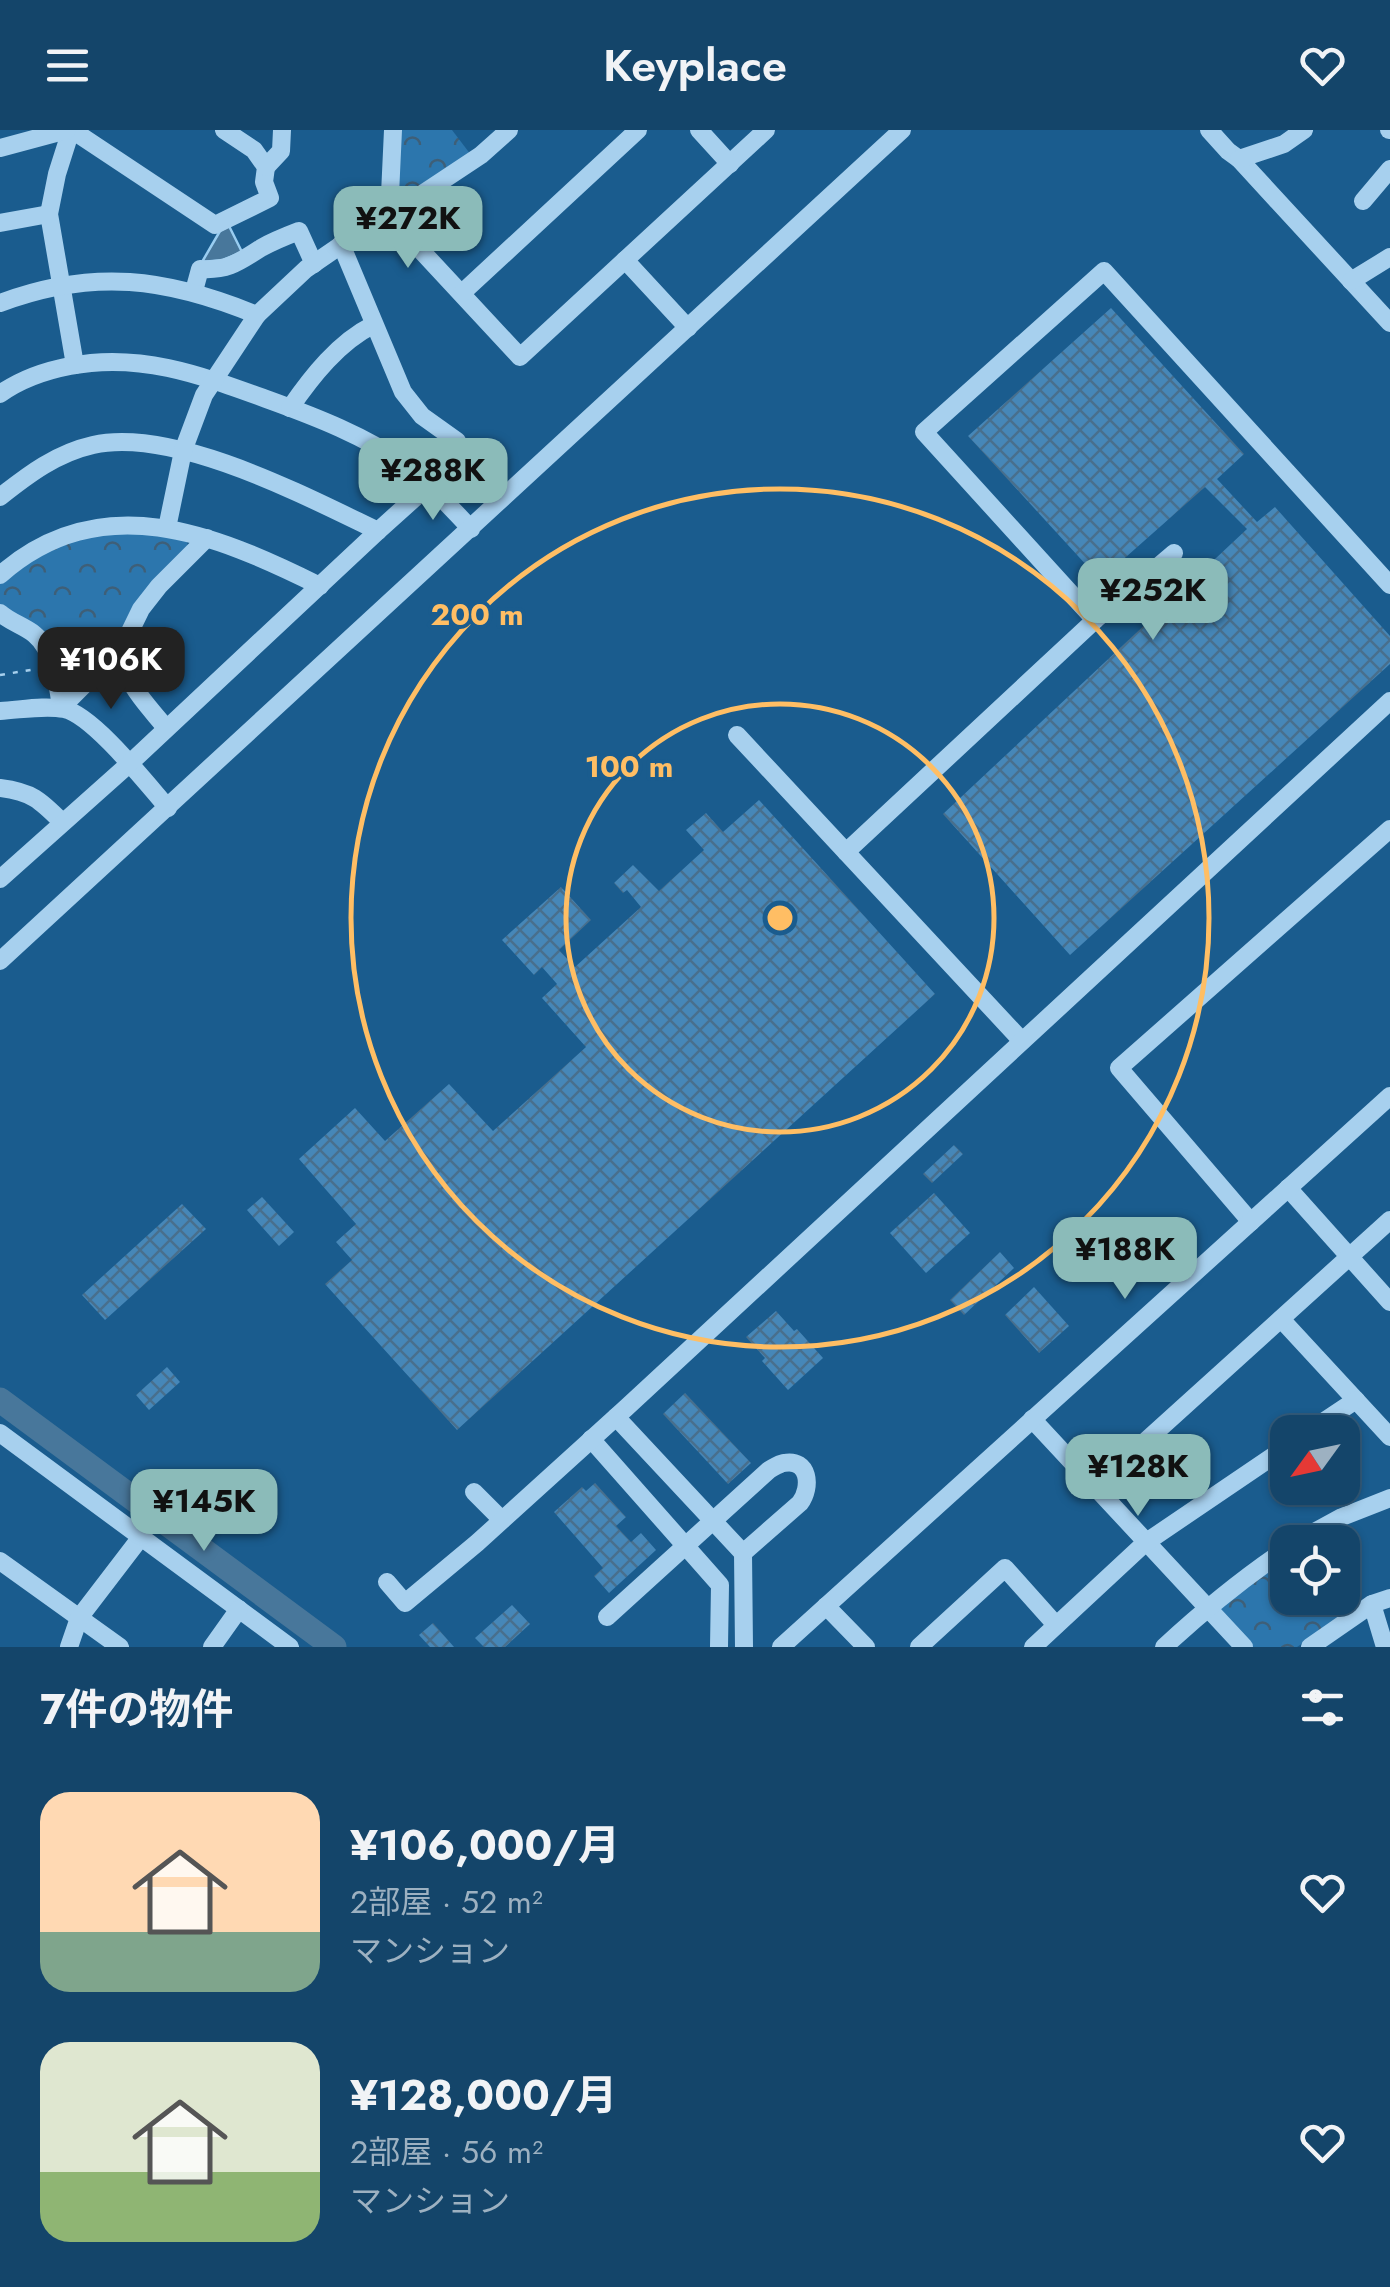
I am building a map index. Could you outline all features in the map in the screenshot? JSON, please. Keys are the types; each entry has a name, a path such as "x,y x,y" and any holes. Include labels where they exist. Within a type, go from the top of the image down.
{"street":[{"path":"70,130 49,214 75,364"},
{"path":"0,148 70,130 215,225 270,198 264,182 266,166 282,151 282,130"},
{"path":"224,130 254,150 266,166"},
{"path":"393,130 389,216 520,357 766,130"},
{"path":"167,528 183,451 204,395 257,315 341,244 481,156 509,130"},
{"path":"462,293 638,130"},
{"path":"699,130 730,164"},
{"path":"1209,130 1390,322"},
{"path":"1239,159 1284,144 1304,130"},
{"path":"0,961 897,132"},
{"path":"1363,201 1390,169"},
{"path":"0,222 49,214"},
{"path":"194,291 200,269 241,262 298,230 314,264"},
{"path":"0,879 130,764 458,459 461,451 457,442 413,408 402,392 341,244"},
{"path":"1351,282 1390,257"},
{"path":"625,260 688,328"},
{"path":"1096,620 924,432 1104,271 1390,585"},
{"path":"0,303 60,286 128,280 194,291 257,315"},
{"path":"290,408 329,360 356,334 373,325"},
{"path":"0,394 37,374 75,364 139,362 180,369 352,433 429,484 471,529"},
{"path":"0,497 68,452 94,444 137,442 183,451 272,481 378,531"},
{"path":"0,575 28,553 78,531 154,525 233,546 320,586"},
{"path":"61,708 123,646 141,609 206,538"},
{"path":"846,852 1096,620 1174,553"},
{"path":"0,613 38,637 56,678 61,708"},
{"path":"123,646 126,675 166,728"},
{"path":"387,1582 405,1603 502,1520 1390,701"},
{"path":"0,712 61,708 74,713 130,764 168,808"},
{"path":"737,735 1022,1041"},
{"path":"0,788 38,798 62,822"},
{"path":"1251,1222 1119,1068 1390,829"},
{"path":"781,1647 1390,1096"},
{"path":"1288,1188 1390,1302"},
{"path":"1095,1488 1390,1220"},
{"path":"1282,1319 1390,1437"},
{"path":"1334,1415 1356,1400"},
{"path":"616,1417 743,1554 744,1647"},
{"path":"1032,1419 1244,1647"},
{"path":"0,1432 290,1647"},
{"path":"591,1439 720,1585 719,1647"},
{"path":"1032,1647 1146,1542 1270,1458"},
{"path":"608,1617 769,1470 786,1462 794,1463 807,1478 806,1496 743,1554"},
{"path":"474,1492 502,1520"},
{"path":"1327,1525 1390,1498"},
{"path":"69,1647 78,1618 141,1536"},
{"path":"1164,1647 1207,1607 1270,1560"},
{"path":"0,1562 120,1647"},
{"path":"920,1647 1004,1568 1056,1625"},
{"path":"1310,1647 1381,1601 1385,1647"},
{"path":"826,1606 866,1647"},
{"path":"212,1647 238,1609"}],"path":[{"path":"0,675 52,666"}],"green space":[{"path":"400,130 452,130 471,155 405,197 396,192"},
{"path":"117,532 186,538 188,547 116,648 69,694 0,606 0,584 55,548"},
{"path":"1270,1572 1270,1615 1339,1618 1297,1647 1253,1647 1221,1613 1221,1607"}],"shaded area":[{"path":"229,226 242,252 223,260 202,262 220,231"}],"building":[{"path":"1111,308 1244,454 1217,479 1257,522 1275,507 1390,636 1390,664 1070,955 943,814 1247,529 1205,487 1100,580 968,436"},
{"path":"759,800 935,994 457,1430 325,1284 352,1260 336,1242 356,1224 299,1159 355,1108 385,1141 449,1084 493,1131 586,1047 542,998 557,984 542,967 534,975 502,940 561,887 591,920 559,950 575,967 641,907 627,890 623,893 614,883 633,865 659,891 704,850 686,830 706,813 723,832"},
{"path":"954,1145 963,1154 932,1183 923,1174"},
{"path":"934,1193 970,1233 926,1273 890,1233"},
{"path":"262,1197 294,1232 279,1246 247,1210"},
{"path":"182,1204 206,1229 105,1320 82,1295"},
{"path":"1000,1252 1014,1268 964,1315 950,1300"},
{"path":"1034,1287 1069,1326 1039,1353 1005,1315"},
{"path":"776,1311 823,1358 788,1390 746,1337"},
{"path":"167,1367 180,1382 149,1410 136,1395"},
{"path":"685,1393 751,1463 728,1484 663,1414"},
{"path":"595,1483 626,1517 616,1526 631,1542 641,1533 656,1550 609,1593 594,1576 603,1568 554,1512 582,1487 586,1491"},
{"path":"512,1605 530,1624 505,1647 484,1647 475,1638"},
{"path":"433,1623 454,1647 430,1647 419,1635"}],"waterway":[{"path":"0,1400 334,1647"}]}
